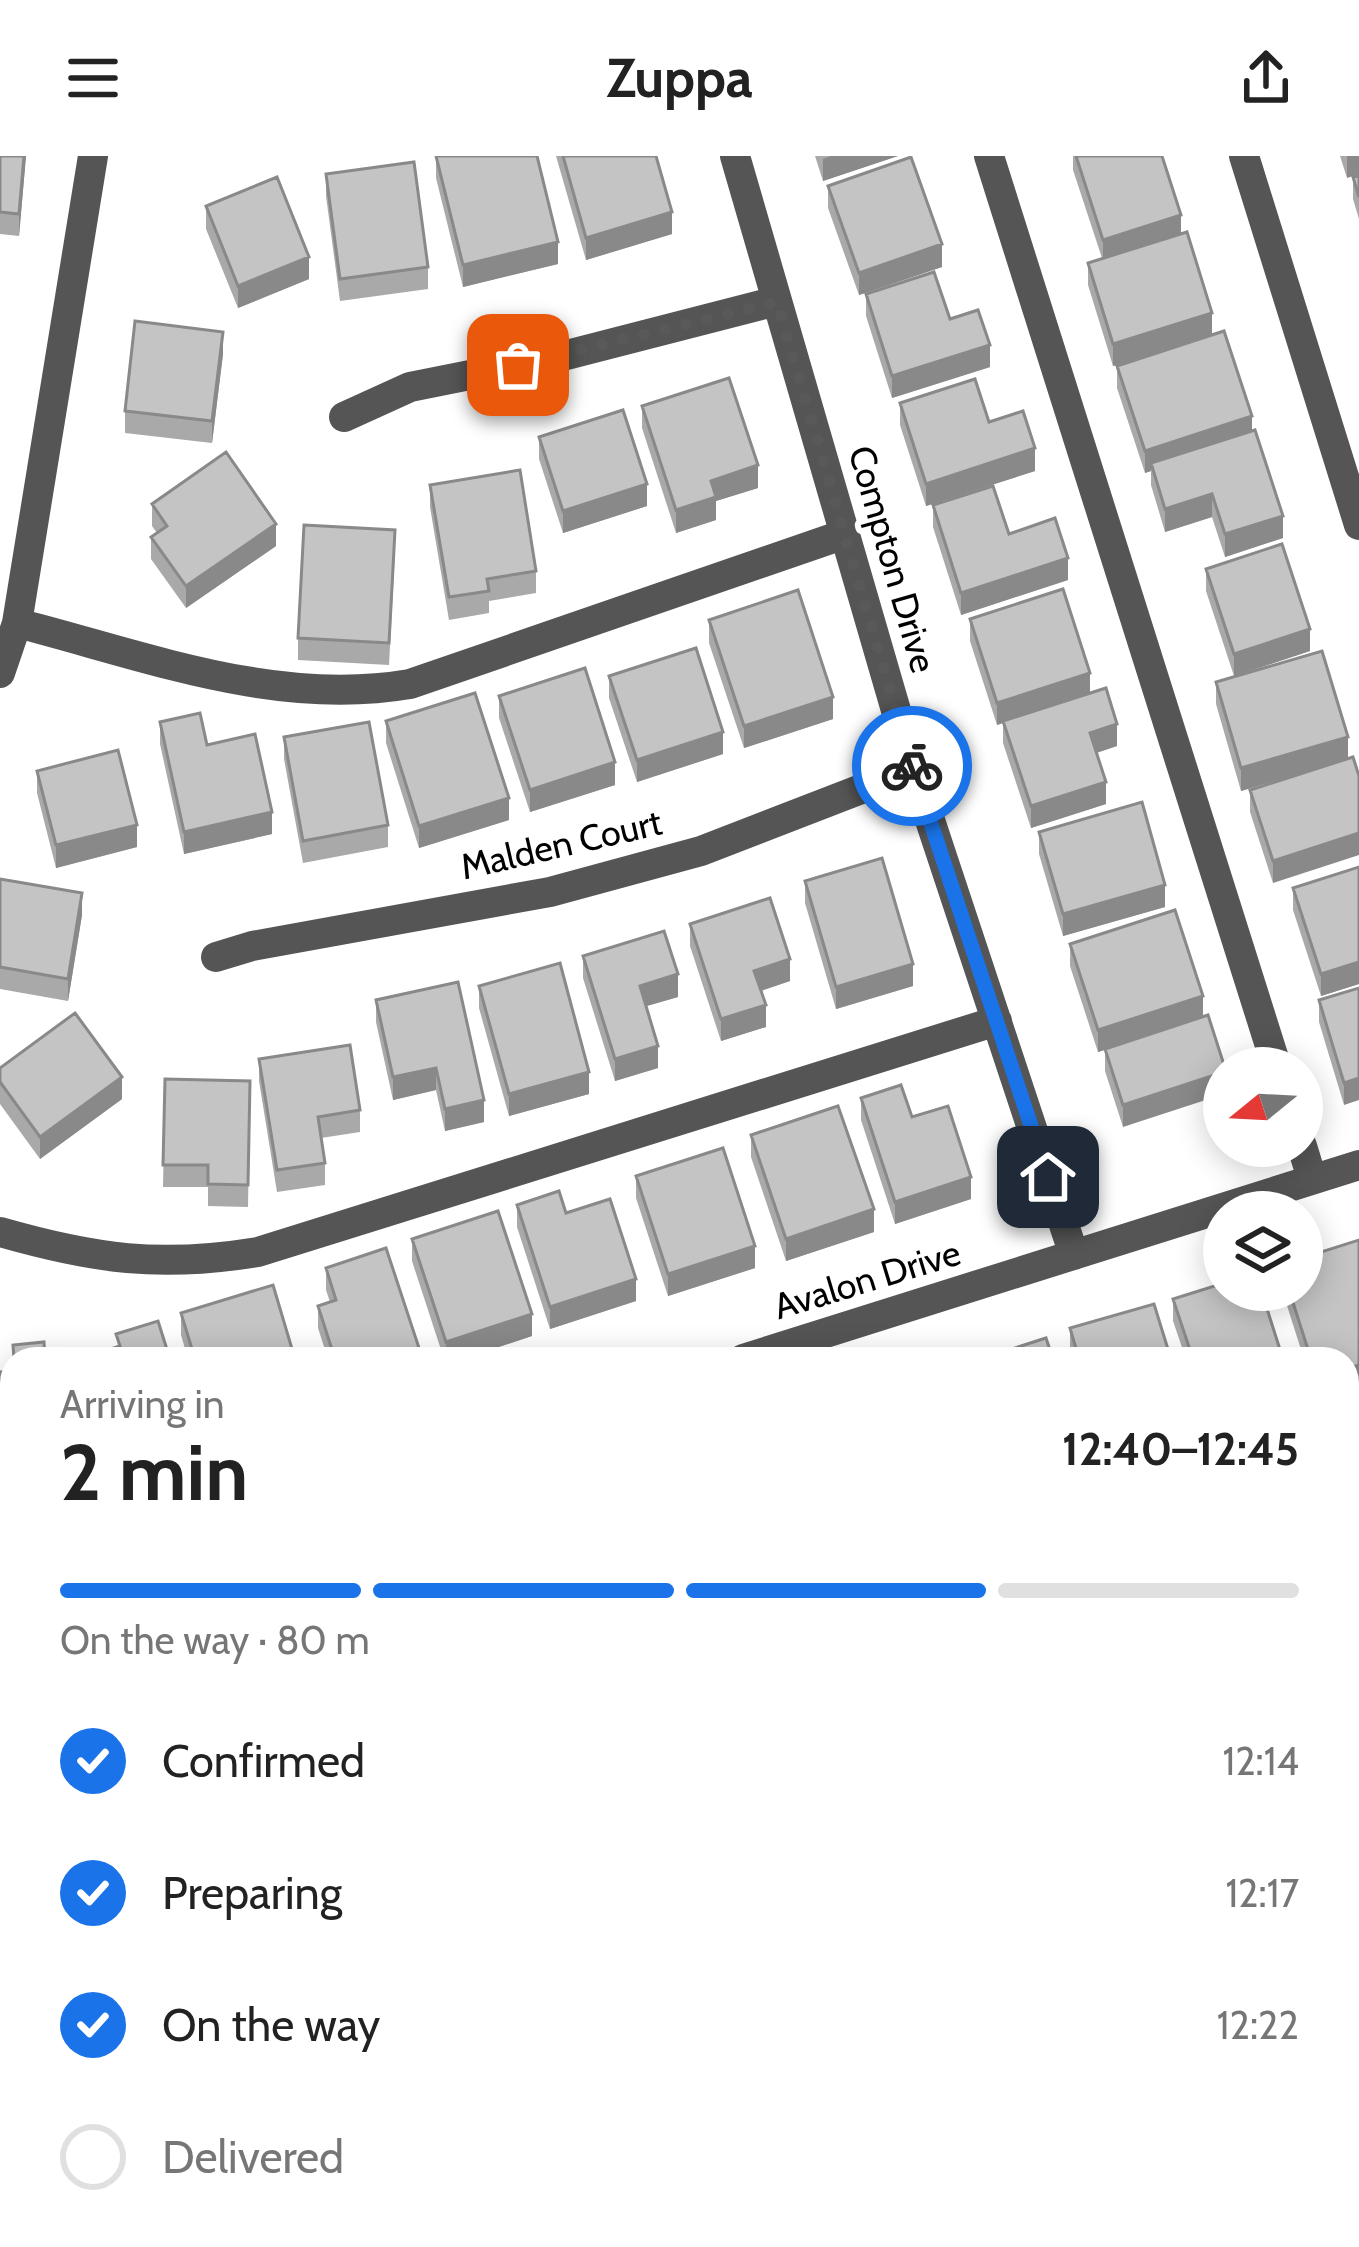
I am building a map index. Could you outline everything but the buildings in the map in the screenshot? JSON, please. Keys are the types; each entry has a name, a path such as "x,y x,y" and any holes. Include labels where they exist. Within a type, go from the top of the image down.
{"street":[{"path":"0,673 16,623 93,156"},
{"name":"Compton Drive","path":"735,156 913,769 1074,1255"},
{"path":"989,156 1270,1047"},
{"path":"1244,156 1359,525"},
{"path":"344,416 410,387 555,358 777,302"},
{"path":"16,623 283,691 352,694 410,684 845,534"},
{"name":"Malden Court","path":"216,958 252,946 550,892 658,863 913,769"},
{"path":"0,1232 84,1256 136,1262 258,1252 997,1021"},
{"name":"Avalon Drive","path":"781,1347 1359,1165"},
{"path":"1308,1167 1312,1179"}],"way so far":[{"path":"518,365 777,302 912,766"}],"route":[{"path":"912,766 1048,1177"}]}
